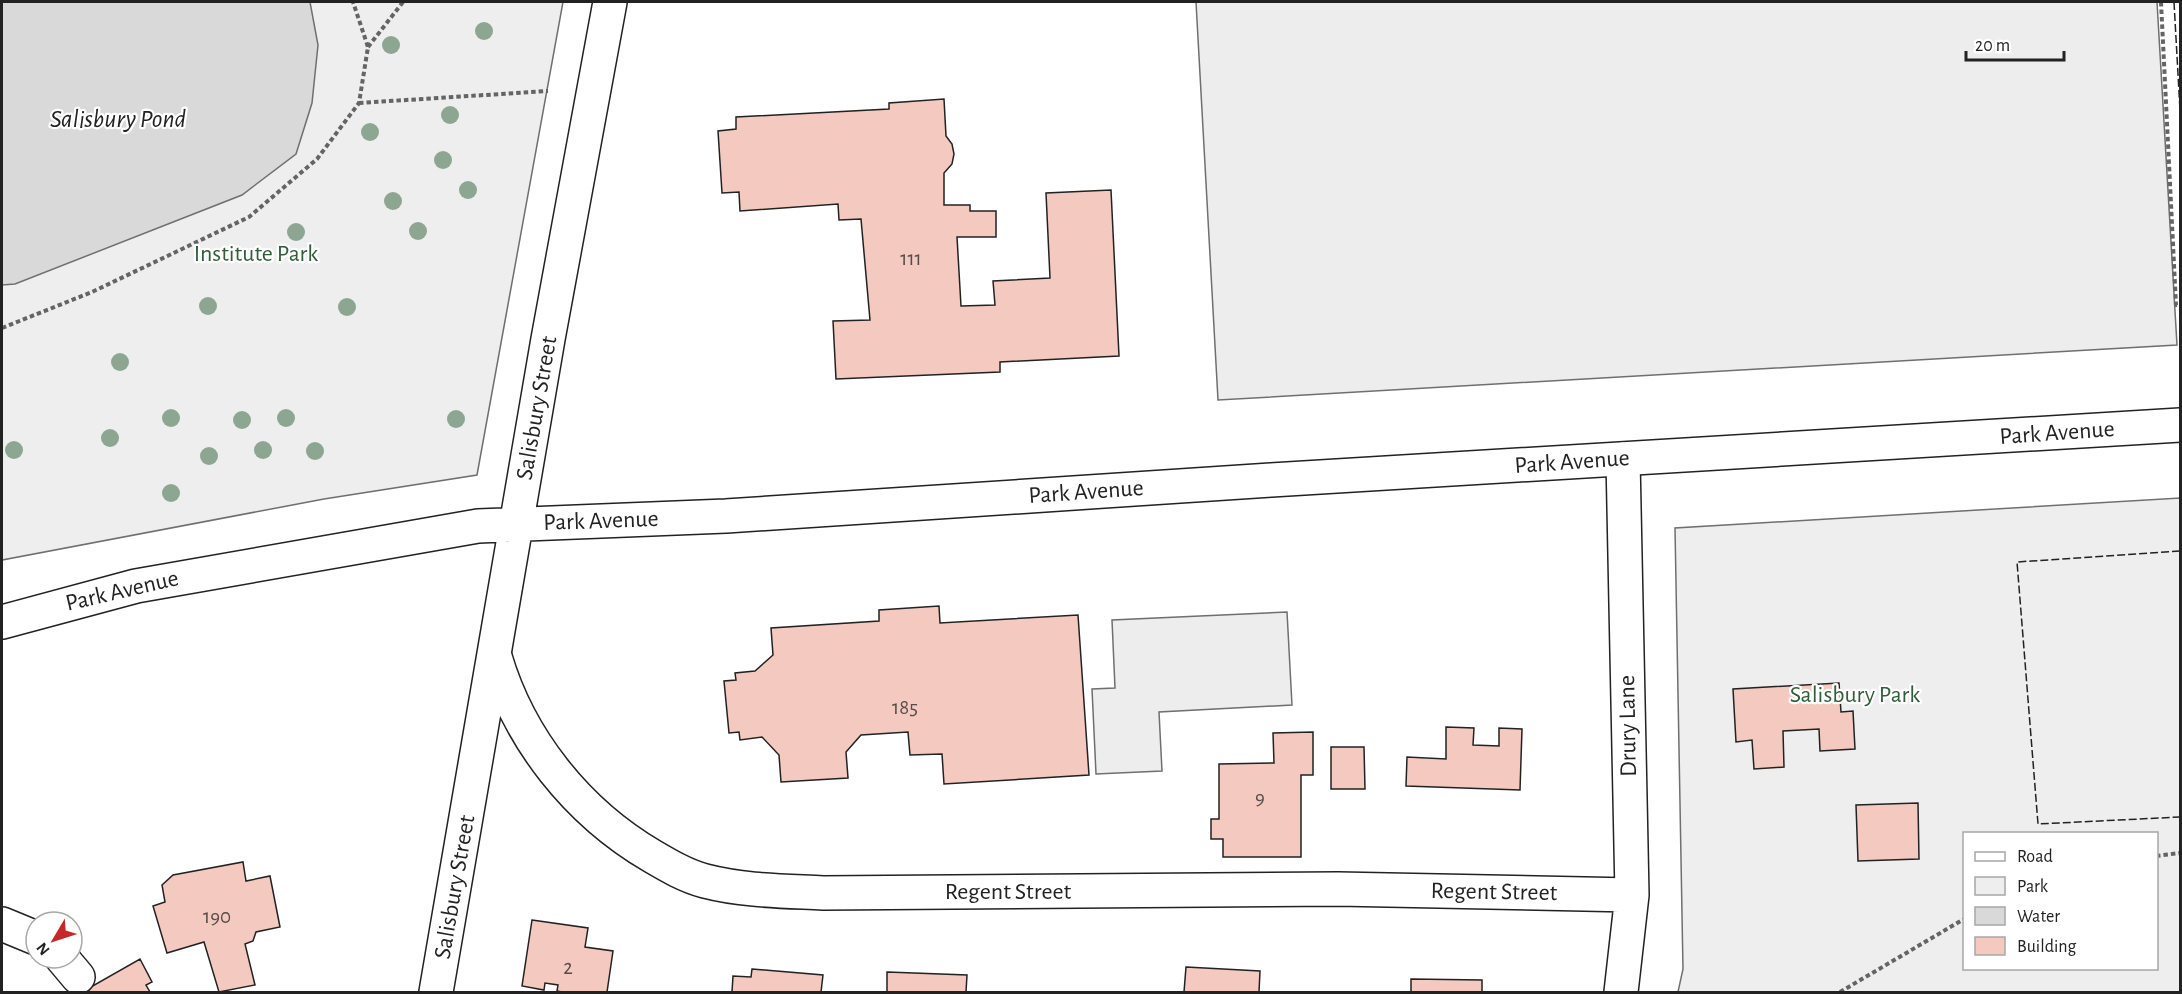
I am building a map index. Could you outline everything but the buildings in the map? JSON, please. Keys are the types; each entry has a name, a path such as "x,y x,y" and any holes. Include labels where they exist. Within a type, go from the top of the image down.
{"main road":[{"name":"Salisbury Street","path":"436,993 610,2"},
{"name":"Park Avenue","path":"2,622 72,602 191,575 478,526 726,516 2181,425"},
{"name":"Drury Lane","path":"1621,993 1632,895 1623,459"},
{"name":"Regent Street","path":"495,657 515,711 547,761 575,795 618,834 641,850 704,881 742,889 823,893 1338,889 1632,895"},
{"path":"2,924 24,933"}],"path":[{"path":"2,328 92,292 249,217 317,159 359,103 368,47 353,2"},
{"path":"368,47 403,2"},
{"path":"2161,2 2176,305 2181,305"},
{"path":"359,103 548,91"},
{"path":"2158,856 2181,853"},
{"path":"1840,993 1963,920"}],"green space":[{"name":"Institute Park","path":"2,2 563,2 477,475 324,499 2,560"},
{"name":"Salisbury Park","path":"2180,498 2180,992 1678,992 1683,969 1675,528"}],"shaded area":[{"path":"1196,2 2157,2 2177,345 1218,400"},
{"path":"1287,612 1292,705 1159,712 1162,771 1096,774 1092,689 1115,688 1112,620"}],"water":[{"name":"Salisbury Pond","path":"2,2 310,2 318,45 312,103 296,154 242,195 15,284 2,285"}],"fence":[{"path":"2174,2 2180,110"},
{"path":"2180,551 2017,562 2038,824 2180,817"}]}
